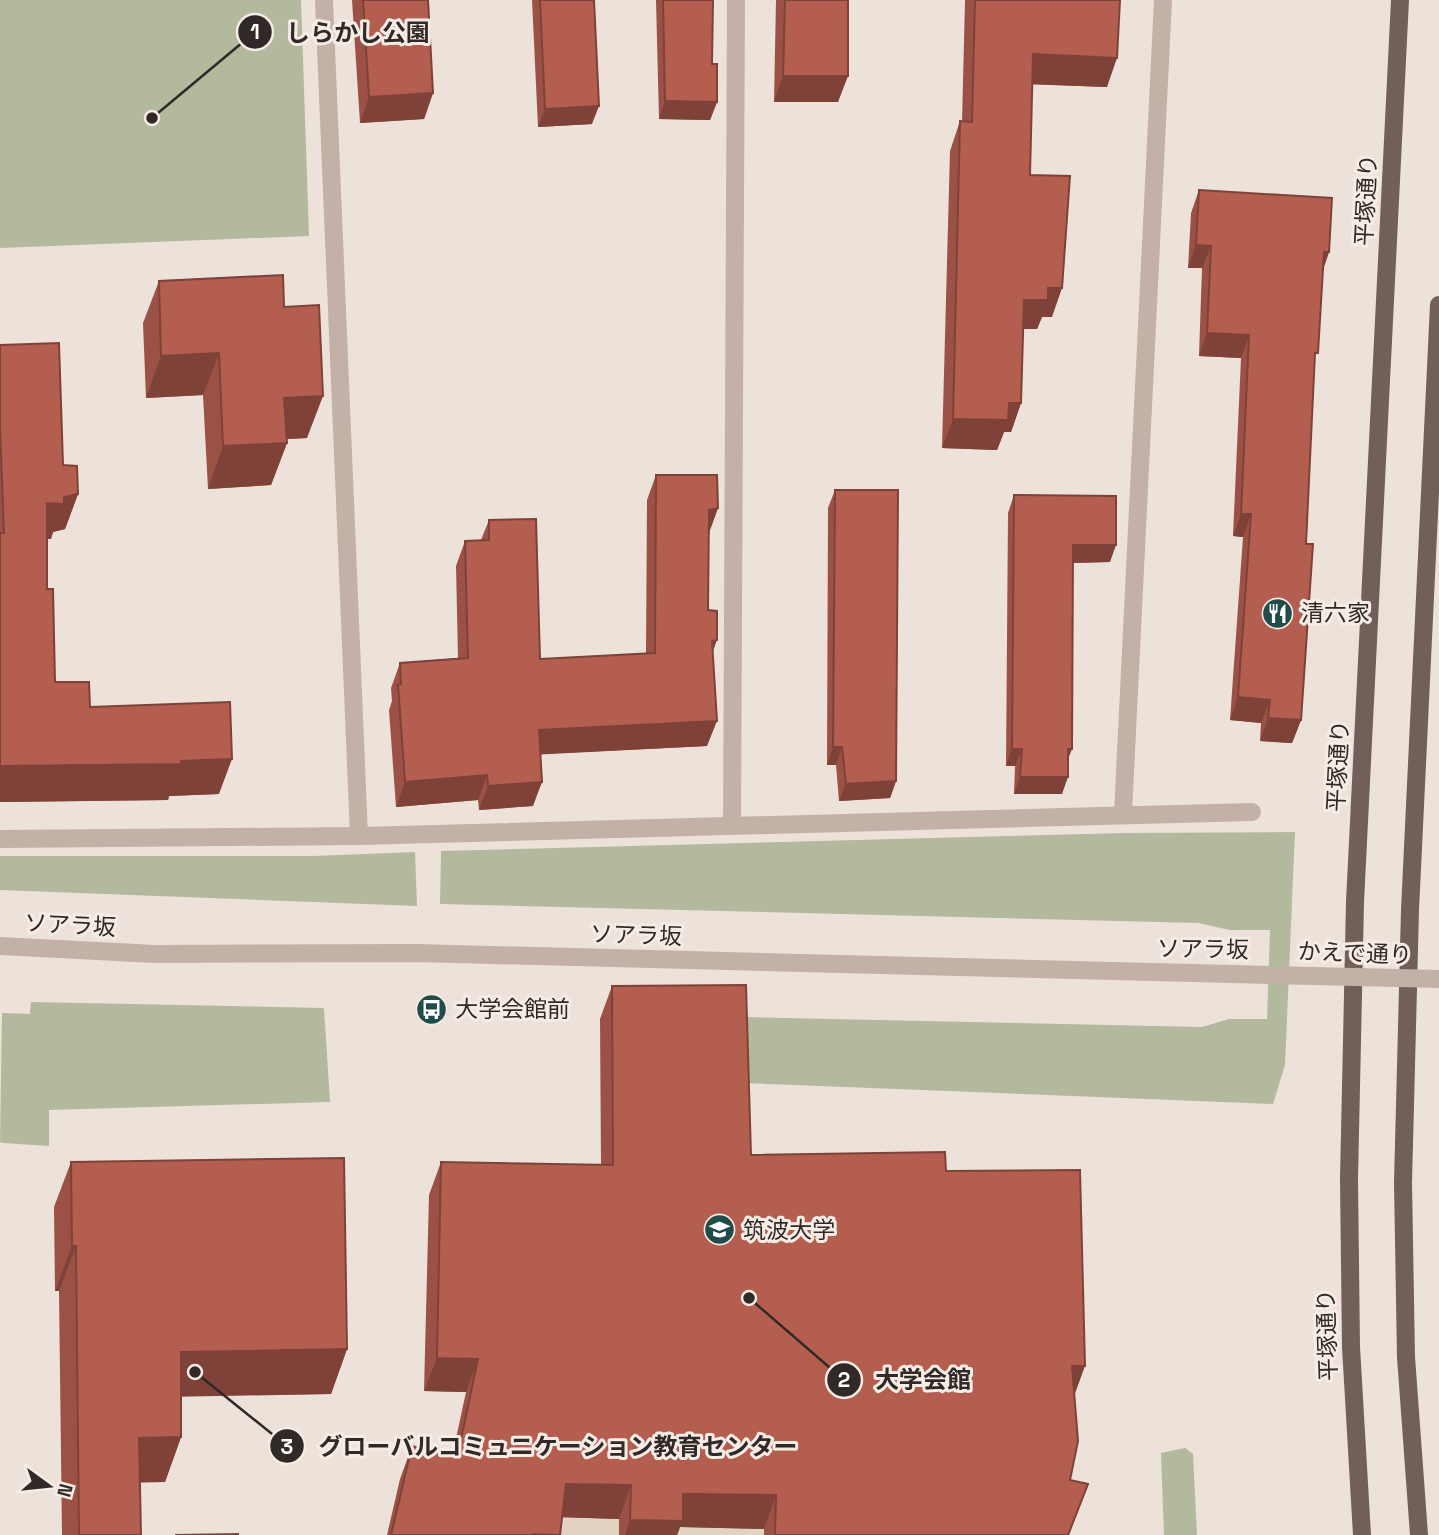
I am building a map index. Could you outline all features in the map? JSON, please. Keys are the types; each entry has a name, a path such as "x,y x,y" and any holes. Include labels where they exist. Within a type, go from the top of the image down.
{"main road":[{"name":"平塚通り","path":"1362,1535 1351,1347 1349,1179 1355,916 1400,0"},
{"path":"1419,1535 1406,1357 1404,1182 1411,897 1439,305"}],"street":[{"path":"324,0 359,835"},
{"path":"732,825 736,0"},
{"path":"1124,813 1163,0"},
{"path":"0,839 359,835 1124,813 1252,812"},
{"name":"ソアラ坂","path":"0,946 155,954 416,953 1271,975"},
{"name":"かえで通り","path":"1271,975 1439,979"}],"green space":[{"path":"0,0 301,0 309,236 0,248"},
{"path":"1295,832 1285,1065 1273,1104 745,1083 740,1017 1202,1027 1229,1019 1267,1019 1270,930 1230,930 1198,923 440,904 441,851 1125,833"},
{"path":"415,852 417,906 0,890 0,856 313,856"},
{"path":"31,1002 324,1008 330,1102 49,1110 49,1146 0,1142 2,1013 30,1014"},
{"path":"1185,1448 1193,1454 1197,1535 1164,1535 1161,1453"}],"shaded area":[{"path":"554,1517 619,1519 619,1535 552,1535"},
{"path":"670,1527 764,1529 764,1535 670,1535"}],"building":[{"path":"363,0 428,0 433,93 369,97"},
{"path":"540,0 594,0 599,106 545,109"},
{"path":"663,0 713,0 712,64 717,64 717,102 665,101"},
{"path":"785,0 848,0 848,76 783,76"},
{"path":"975,0 1120,0 1117,58 1033,54 1030,175 1070,176 1062,288 1048,288 1048,300 1024,300 1021,403 1009,403 1008,420 953,419 960,121 972,122"},
{"path":"1199,190 1332,198 1329,252 1324,252 1318,353 1315,353 1306,544 1313,544 1301,720 1268,718 1270,700 1238,697 1251,514 1241,514 1249,335 1207,333 1211,246 1196,245"},
{"path":"283,275 284,307 319,305 323,396 284,398 287,443 223,446 219,353 161,356 159,281"},
{"path":"59,343 63,465 77,466 78,494 64,497 64,504 47,503 47,589 53,589 55,682 89,682 90,707 230,702 232,759 181,761 181,764 0,766 0,533 4,533 0,345"},
{"path":"656,475 717,475 718,508 709,510 708,610 717,611 717,640 712,641 717,721 539,730 542,782 488,786 487,775 405,782 398,685 401,684 400,663 468,658 465,541 489,540 489,520 536,519 540,659 655,653"},
{"path":"835,490 898,490 896,781 846,784 842,747 833,747"},
{"path":"1014,495 1116,496 1116,545 1073,545 1072,749 1068,749 1068,777 1020,777 1022,749 1012,749"},
{"path":"746,985 751,1155 945,1152 946,1171 1080,1170 1085,1366 1072,1366 1078,1441 1070,1480 1088,1484 1068,1535 775,1535 776,1495 683,1494 683,1521 630,1520 631,1485 566,1484 560,1535 391,1535 412,1446 457,1458 478,1359 437,1358 441,1162 613,1165 612,986"},
{"path":"344,1158 347,1349 181,1352 181,1437 139,1438 141,1535 79,1535 76,1246 72,1246 71,1162"},
{"path":"238,1534 238,1535 175,1535"}],"place":[{"name":"しらかし公園","path":"152,118"},
{"name":"清六家","path":"1278,613"},
{"name":"大学会館前","path":"432,1009"},
{"name":"筑波大学","path":"720,1230"},
{"name":"大学会館","path":"749,1298"},
{"name":"グローバルコミュニケーション教育センター","path":"195,1372"}]}
